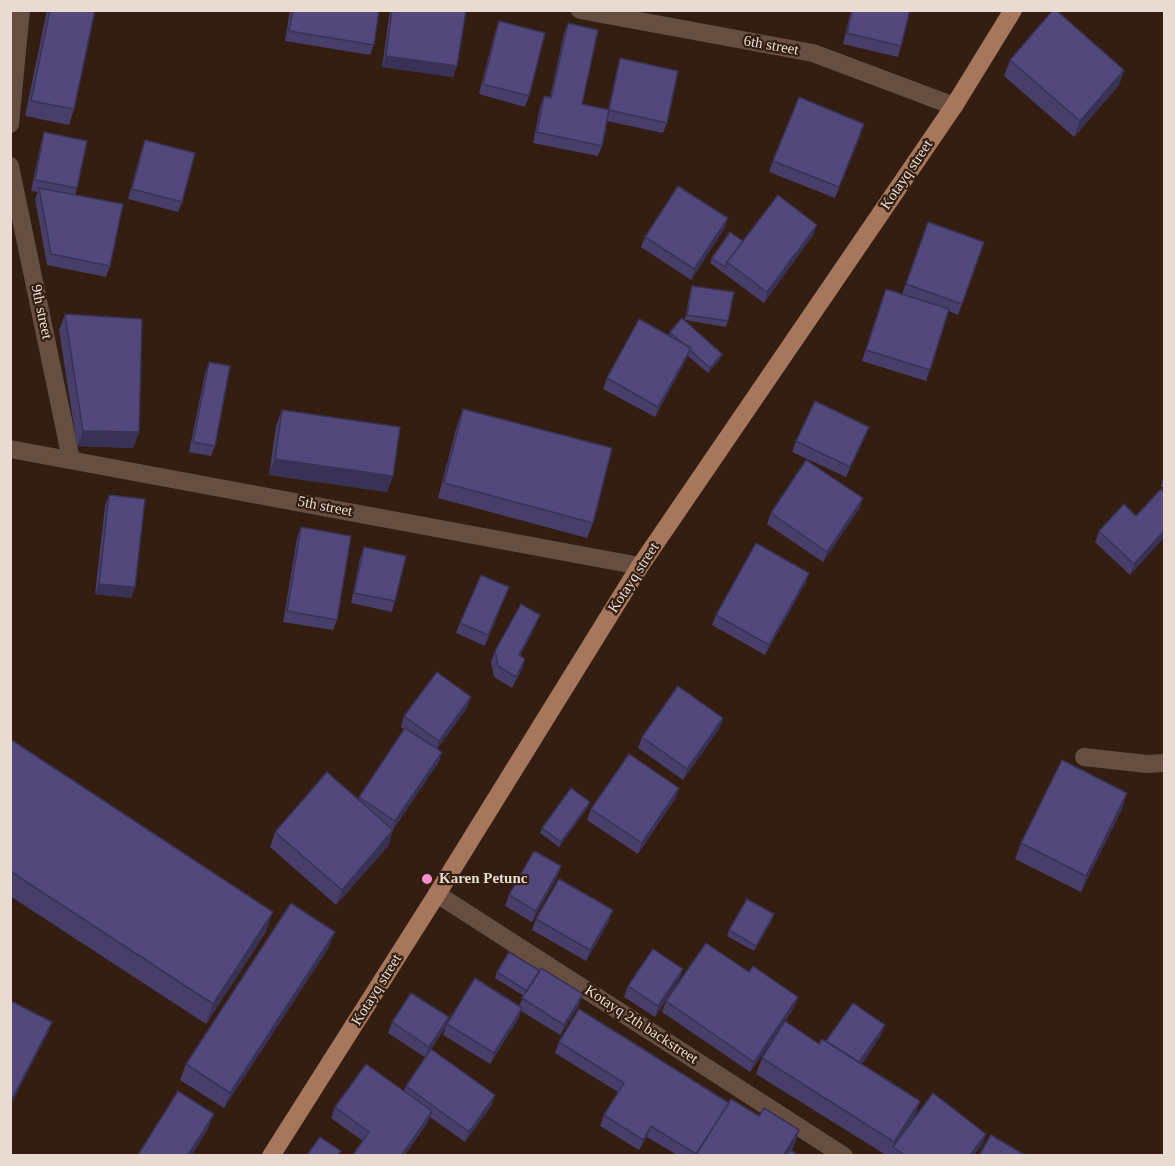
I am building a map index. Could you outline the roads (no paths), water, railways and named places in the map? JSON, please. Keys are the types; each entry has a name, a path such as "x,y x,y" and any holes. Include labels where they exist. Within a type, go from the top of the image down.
{"main road":[{"name":"Kotayq street","path":"271,1155 437,894 640,566 954,106 1013,10"}],"street":[{"path":"10,124 21,10"},
{"name":"6th street","path":"580,10 813,53 954,106"},
{"name":"9th street","path":"10,166 71,459"},
{"name":"5th street","path":"10,448 640,566"},
{"path":"1084,757 1148,764 1164,763"},
{"name":"Kotayq 2th backstreet","path":"437,894 844,1155"}],"place":[{"name":"Karen Petunc","path":"427,879"}]}
